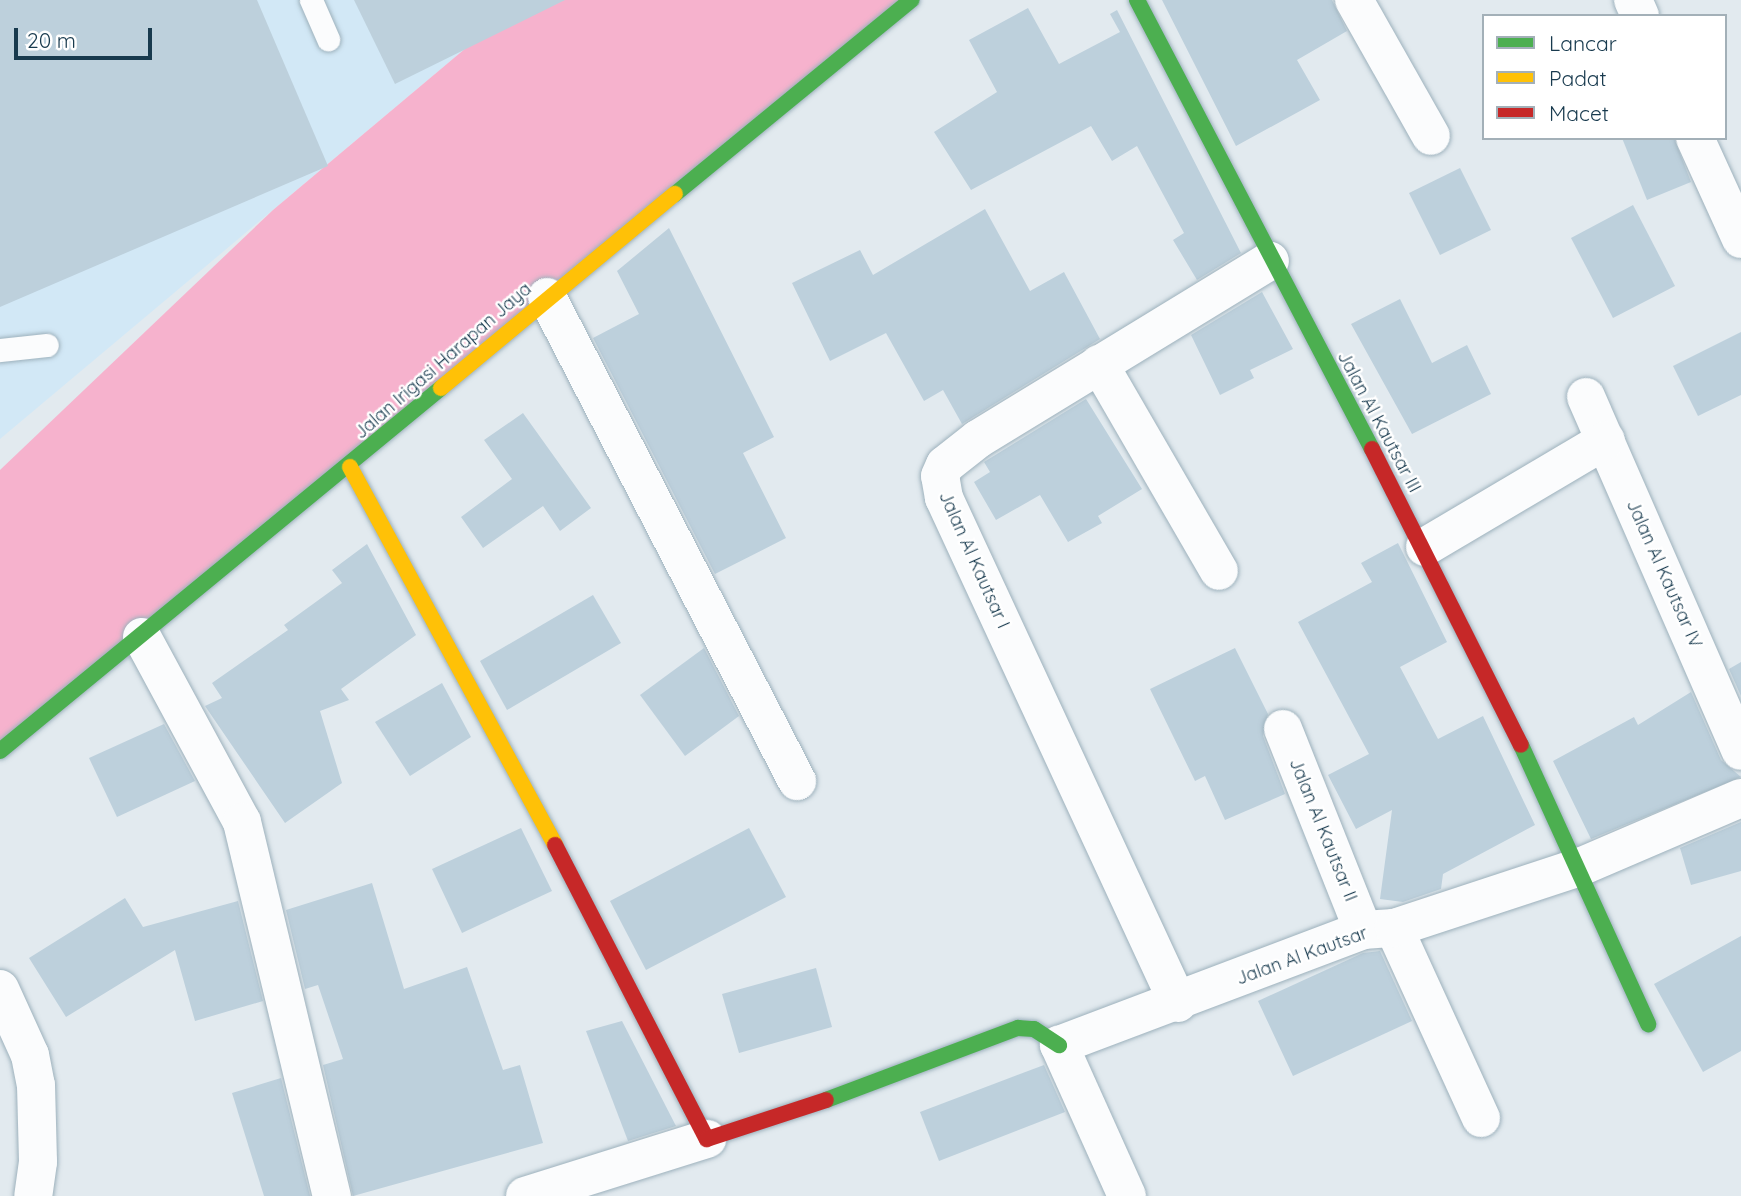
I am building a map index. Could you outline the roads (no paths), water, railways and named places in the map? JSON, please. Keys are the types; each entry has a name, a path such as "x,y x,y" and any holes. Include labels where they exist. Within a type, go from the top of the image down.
{"street":[{"name":"Jalan Irigasi Harapan Jaya","path":"0,751 350,467 547,298 911,0"},
{"name":"Jalan Al Kautsar III","path":"1138,0 1270,261 1425,547 1580,867 1648,1024"},
{"path":"1354,0 1431,136"},
{"path":"1696,140 1741,239"},
{"name":"Jalan Al Kautsar I","path":"1178,1003 944,498 940,477 945,465 978,439 1270,261"},
{"path":"547,298 797,782"},
{"path":"1099,364 1219,571"},
{"name":"Jalan Al Kautsar IV","path":"1586,397 1741,751"},
{"path":"1425,547 1606,440"},
{"path":"350,467 587,903 707,1139"},
{"path":"142,637 242,822 332,1196"},
{"name":"Jalan Al Kautsar II","path":"1283,729 1378,929 1481,1118"},
{"name":"Jalan Al Kautsar","path":"1059,1045 1378,929 1580,867 1741,798"},
{"path":"0,989 30,1055 36,1085 38,1162 33,1196"},
{"path":"525,1196 905,1074 1018,1028 1034,1028 1059,1045 1127,1196"}],"lane":[{"path":"311,0 328,39"},
{"path":"0,350 47,345"}]}
